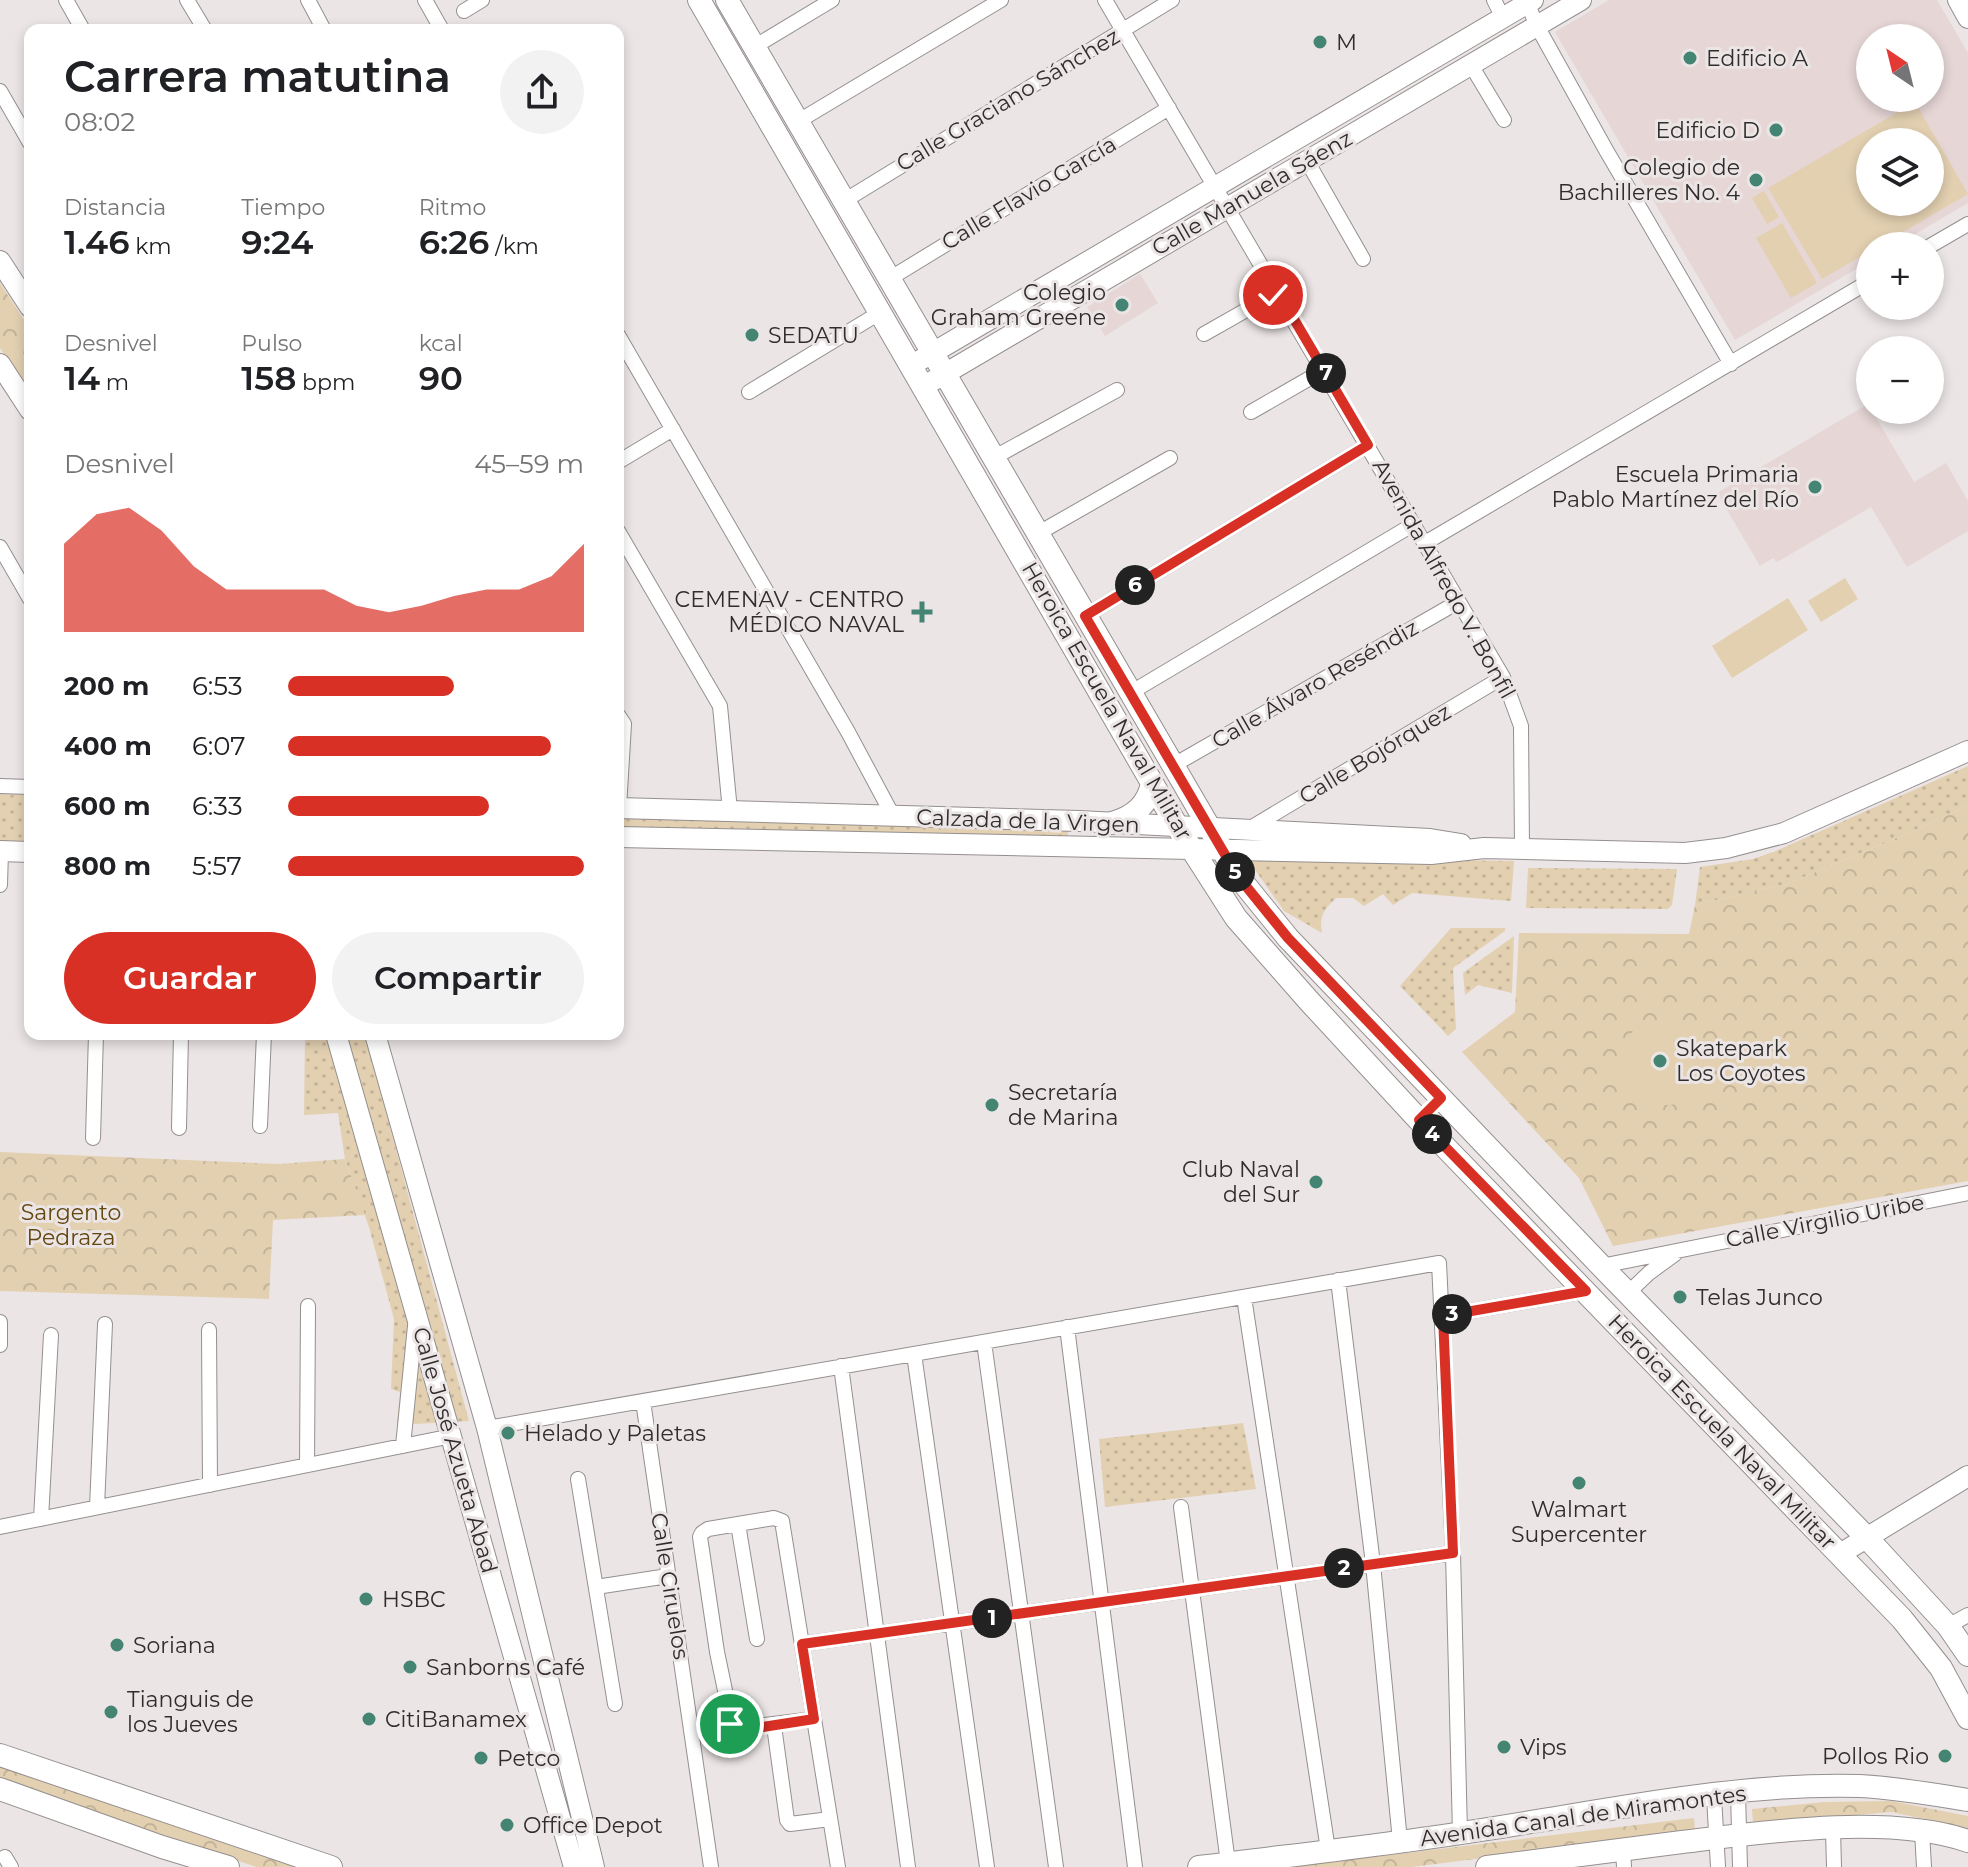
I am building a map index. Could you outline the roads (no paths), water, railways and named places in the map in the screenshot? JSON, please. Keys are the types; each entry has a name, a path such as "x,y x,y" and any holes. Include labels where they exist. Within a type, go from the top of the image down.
{"main road":[{"name":"Heroica Escuela Naval Militar","path":"699,0 1177,826 1236,918 1419,1120 1923,1643 1941,1668 1968,1718"},
{"name":"Heroica Escuela Naval Militar","path":"727,0 1208,828 1248,890 1288,938 1601,1266 1868,1539 1948,1626 1968,1655"},
{"path":"1112,823 1128,818 1141,808 1152,783"},
{"path":"1419,1120 1441,1098"},
{"path":"0,1755 325,1866"},
{"name":"Avenida Canal de Miramontes","path":"1199,1867 1738,1793 1857,1786 1968,1800"},
{"path":"3,1793 167,1857 228,1867"},
{"name":"Avenida Canal de Miramontes","path":"1487,1867 1624,1858 1728,1836 1833,1829 1874,1828 1946,1833 1968,1841"}],"street":[{"path":"66,0 80,24"},
{"path":"187,0 201,24"},
{"path":"308,0 319,24"},
{"path":"425,0 439,24"},
{"path":"464,11 482,0"},
{"path":"754,47 832,0"},
{"path":"797,122 1001,0"},
{"name":"Avenida Alfredo V. Bonfil","path":"1105,0 1503,677 1521,726 1522,847"},
{"name":"Calle Graciano Sánchez","path":"844,201 1172,0"},
{"name":"Calle Manuela Sáenz","path":"924,386 1581,0"},
{"path":"1958,0 1968,18"},
{"path":"1529,1 1537,26 1731,364"},
{"name":"Calle Manuela Sáenz","path":"912,365 1216,187 1498,9 1529,1"},
{"path":"1471,65 1504,120"},
{"path":"0,91 24,133"},
{"name":"Calle Flavio García","path":"889,279 1169,108"},
{"path":"1307,161 1363,259"},
{"path":"1944,238 1968,224"},
{"path":"0,261 24,298"},
{"path":"1425,543 1856,289"},
{"path":"1204,334 1278,292"},
{"path":"749,392 881,312"},
{"path":"624,345 848,732 893,816"},
{"path":"1251,412 1324,370"},
{"path":"4,377 24,402"},
{"path":"993,458 1117,390"},
{"path":"624,458 673,429"},
{"path":"1085,616 1368,445"},
{"path":"1037,534 1170,458"},
{"path":"1130,693 1414,524"},
{"path":"624,541 720,706 730,811"},
{"path":"0,547 24,589"},
{"name":"Calle Álvaro Reséndiz","path":"1172,766 1458,602"},
{"name":"Calle Bojórquez","path":"1246,830 1503,677"},
{"name":"Calzada de la Virgen","path":"624,837 1222,851 1431,854 1522,847 1685,853 1743,845 1784,833 1968,751"},
{"path":"0,786 24,787"},
{"name":"Calzada de la Virgen","path":"624,808 1177,826 1430,839 1484,848"},
{"path":"0,885 0,851 24,852"},
{"path":"93,1138 96,1040"},
{"path":"179,1128 181,1040"},
{"path":"260,1126 264,1040"},
{"name":"Calle José Azueta Abad","path":"338,1040 574,1867"},
{"name":"Calle José Azueta Abad","path":"377,1040 487,1428 594,1867"},
{"name":"Calle Virgilio Uribe","path":"1601,1266 1968,1193"},
{"name":"Calle Virgilio Uribe","path":"1628,1293 1657,1266 1683,1250"},
{"path":"487,1428 1439,1263 1453,1553 1460,1833"},
{"path":"1338,1280 1373,1564 1400,1841"},
{"path":"1443,1316 1586,1291"},
{"path":"1244,1297 1328,1850"},
{"path":"307,1465 308,1306"},
{"path":"403,1446 416,1314"},
{"path":"0,1322 0,1345"},
{"path":"97,1507 105,1324"},
{"path":"1067,1327 1135,1867"},
{"path":"209,1330 210,1485"},
{"path":"41,1519 51,1335"},
{"path":"984,1342 1056,1867"},
{"path":"914,1354 987,1867"},
{"path":"841,1366 908,1867"},
{"name":"Calle Ciruelos","path":"643,1401 711,1867"},
{"path":"0,1527 452,1436"},
{"path":"1840,1554 1968,1476"},
{"path":"578,1479 615,1704"},
{"path":"1181,1507 1228,1863"},
{"path":"814,1719 733,1729 727,1710 700,1537 708,1529 774,1518 782,1521 838,1867"},
{"path":"738,1524 757,1639"},
{"path":"480,1538 492,1546 499,1545 509,1536 510,1529"},
{"path":"802,1644 1453,1553"},
{"path":"596,1587 668,1576"},
{"path":"503,1619 506,1608 516,1603 527,1607 530,1612"},
{"path":"1948,1626 1968,1615"},
{"path":"774,1726 787,1820 790,1824 830,1819"},
{"path":"1718,1867 1738,1793"},
{"path":"1714,1796 1740,1867"},
{"path":"1833,1829 1834,1867"},
{"path":"1922,1831 1924,1867"}],"place":[{"name":"M","path":"1320,42"},
{"name":"Edificio A","path":"1690,58"},
{"name":"Edificio D","path":"1776,130"},
{"name":"Colegio de Bachilleres No. 4","path":"1756,180"},
{"name":"Colegio Graham Greene","path":"1122,305"},
{"name":"SEDATU","path":"752,335"},
{"name":"Escuela Primaria Pablo Martínez del Río","path":"1815,487"},
{"name":"CEMENAV - CENTRO MÉDICO NAVAL","path":"922,612"},
{"name":"Skatepark Los Coyotes","path":"1660,1061"},
{"name":"Secretaría de Marina","path":"992,1105"},
{"name":"Club Naval del Sur","path":"1316,1182"},
{"name":"Telas Junco","path":"1680,1297"},
{"name":"Helado y Paletas","path":"508,1433"},
{"name":"Walmart Supercenter","path":"1579,1483"},
{"name":"HSBC","path":"366,1599"},
{"name":"Soriana","path":"117,1645"},
{"name":"Sanborns Café","path":"410,1667"},
{"name":"Tianguis de los Jueves","path":"111,1712"},
{"name":"CitiBanamex","path":"369,1719"},
{"name":"Vips","path":"1504,1747"},
{"name":"Pollos Rio","path":"1945,1756"},
{"name":"Petco","path":"481,1758"},
{"name":"Office Depot","path":"507,1825"}],"park label":[{"name":"Sargento Pedraza","path":"71,1224"}]}
